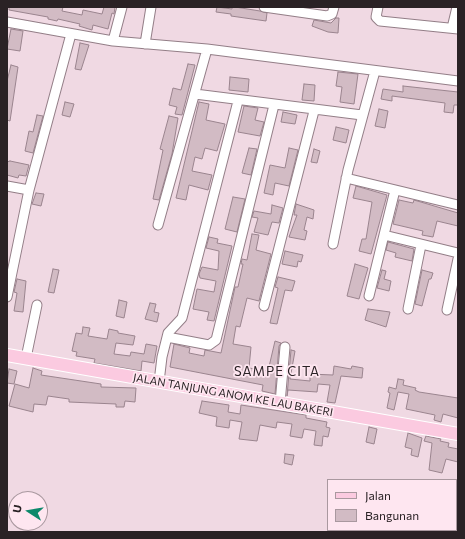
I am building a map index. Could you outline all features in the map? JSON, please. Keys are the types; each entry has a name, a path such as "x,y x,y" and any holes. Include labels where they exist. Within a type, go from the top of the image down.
{"main road":[{"name":"JALAN TANJUNG ANOM KE LAU BAKERI","path":"7,355 458,434"}],"street":[{"path":"114,41 122,7"},
{"path":"144,44 151,7"},
{"path":"264,7 293,9 327,16 332,14 334,7"},
{"path":"378,7 376,17 380,21 455,29 457,7"},
{"path":"7,22 114,41 207,49 375,72 458,81"},
{"path":"7,297 10,265 71,34"},
{"path":"158,225 207,49"},
{"path":"334,244 346,178 375,72"},
{"path":"195,94 314,111 362,115"},
{"path":"159,382 167,337 172,327 179,323 182,318 238,101"},
{"path":"167,337 209,345 216,340 274,105"},
{"path":"264,306 314,111"},
{"path":"346,178 458,205"},
{"path":"7,186 29,190"},
{"path":"369,296 395,190"},
{"path":"384,235 458,253"},
{"path":"408,309 421,245"},
{"path":"447,310 458,259"},
{"path":"26,358 37,304"},
{"path":"280,403 286,347"}],"building":[{"path":"9,7 63,7 62,11 82,15 83,10 102,14 104,7 115,7 108,29 93,25 92,30 79,26 80,24 58,19 57,21 48,19 48,17 9,10"},
{"path":"217,7 232,9 232,7 235,7 267,13 266,21 231,16 231,14 216,12"},
{"path":"336,18 339,18 338,33 328,32 312,26 314,20 331,23"},
{"path":"11,29 23,31 20,51 7,49"},
{"path":"80,43 89,45 81,70 75,69"},
{"path":"188,64 195,65 182,115 175,114 177,107 169,105 173,88 181,90"},
{"path":"11,65 18,67 10,121 7,120 7,81"},
{"path":"338,72 358,74 354,104 340,102 342,87 336,86"},
{"path":"230,77 249,79 248,92 229,90"},
{"path":"304,84 315,85 314,101 302,100"},
{"path":"403,86 458,92 458,105 454,105 453,113 444,112 445,103 392,96 392,101 381,99 383,89 403,92"},
{"path":"65,102 74,104 70,117 62,115"},
{"path":"199,102 209,104 206,120 225,124 217,151 205,148 202,159 195,157 192,171 212,175 208,190 189,185 186,200 176,198"},
{"path":"244,106 258,108 255,120 264,122 260,136 238,132"},
{"path":"379,109 388,111 385,128 375,126"},
{"path":"283,112 297,115 295,124 281,122"},
{"path":"37,115 43,116 33,153 25,151 29,131 33,132"},
{"path":"169,116 178,118 172,154 159,200 153,199 163,150 160,149"},
{"path":"336,127 349,130 346,143 333,140"},
{"path":"249,148 257,149 251,175 242,173"},
{"path":"289,148 298,150 289,186 275,183 273,195 264,193 270,165 285,168"},
{"path":"314,149 320,151 317,163 311,162"},
{"path":"10,161 29,165 26,176 19,175 18,178 7,175 7,162"},
{"path":"356,186 387,195 371,254 359,251 362,239 366,239 372,202 353,198"},
{"path":"36,193 44,194 41,206 32,204"},
{"path":"233,197 245,199 237,232 225,229"},
{"path":"399,200 413,203 414,200 458,213 458,226 437,221 433,237 422,235 423,231 393,224"},
{"path":"296,204 314,210 313,219 307,217 304,230 307,231 305,240 289,237 297,215 294,215"},
{"path":"272,205 283,208 279,223 272,222 268,235 254,232 258,218 252,217 254,211 271,214"},
{"path":"252,234 259,235 256,250 271,254 259,301 247,298 240,327 236,326 233,344 251,347 249,368 268,371 275,341 281,343 279,346 275,394 262,391 263,385 170,367 174,344 190,348 189,353 204,356 205,350 221,353 235,287 238,287 243,264 241,264 242,259 247,260"},
{"path":"209,237 218,239 217,243 232,246 214,321 207,320 209,312 193,309 197,289 214,292 216,281 200,278 199,274 202,267 218,270 219,251 206,248"},
{"path":"388,242 414,249 412,261 395,257 396,253 386,250"},
{"path":"285,251 303,255 301,262 298,261 297,267 282,264"},
{"path":"355,264 368,268 359,299 347,296"},
{"path":"53,269 59,270 54,293 48,292"},
{"path":"382,270 386,271 384,279 391,281 389,291 377,288"},
{"path":"422,270 433,273 431,279 429,279 422,306 415,304"},
{"path":"278,277 295,281 292,291 285,290 277,324 270,323 278,288 275,287"},
{"path":"17,279 26,281 23,312 14,311 17,293 14,292"},
{"path":"119,300 127,302 124,318 116,316"},
{"path":"150,303 156,304 154,312 159,313 157,322 145,319"},
{"path":"368,309 390,312 386,327 365,320"},
{"path":"83,327 90,328 88,336 107,339 109,329 118,331 118,333 135,336 133,345 116,343 114,354 130,356 131,352 144,354 146,344 157,346 154,363 142,361 141,371 94,363 95,359 76,356 77,352 72,351 76,333 82,334"},
{"path":"291,350 295,351 290,379 310,381 310,374 333,375 334,366 351,369 352,366 363,368 362,378 341,376 335,403 327,402 330,385 318,384 317,392 288,390 287,396"},
{"path":"33,368 42,371 41,375 101,384 101,387 136,388 135,402 125,401 124,407 116,407 116,404 69,402 69,399 48,396 46,405 34,404 33,412 9,406 15,384 29,388"},
{"path":"9,369 17,371 14,384 7,383"},
{"path":"398,379 404,380 403,385 416,388 415,390 419,392 458,398 458,418 443,414 441,422 434,420 435,415 406,409 409,394 398,392 394,410 387,408 390,393 388,392 389,387 396,389"},
{"path":"202,401 229,405 228,412 240,414 241,405 306,415 306,418 327,422 326,427 330,428 328,437 323,436 322,446 314,445 316,431 304,429 302,438 290,436 292,424 277,422 276,428 260,425 257,441 239,439 242,422 230,420 229,428 216,426 217,417 199,413"},
{"path":"369,427 377,429 374,444 366,442"},
{"path":"408,433 422,438 418,457 411,455 412,449 405,447"},
{"path":"426,436 441,439 440,441 449,443 448,447 458,449 458,462 446,459 442,473 429,470 432,443 424,441"},
{"path":"285,454 294,455 292,465 284,463"}],"district":[{"name":"SAMPE CITA","path":"277,372"}]}
